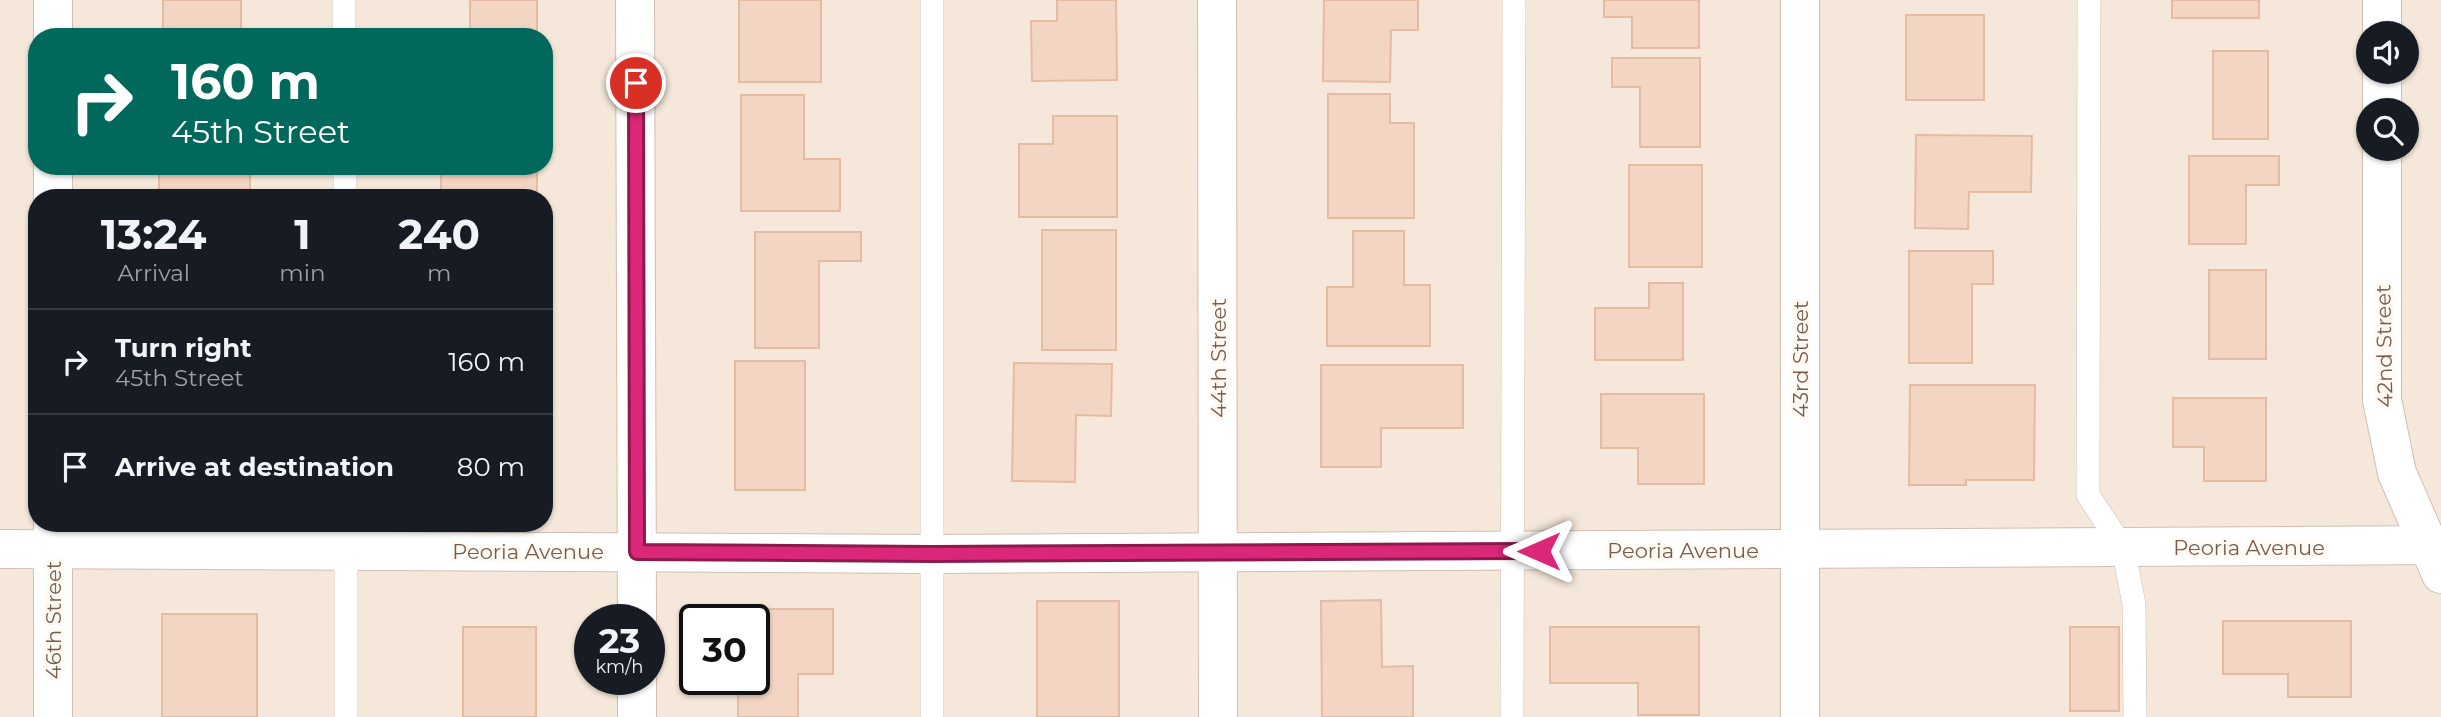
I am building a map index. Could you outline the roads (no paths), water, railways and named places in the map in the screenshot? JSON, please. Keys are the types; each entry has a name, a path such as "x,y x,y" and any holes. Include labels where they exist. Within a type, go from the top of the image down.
{"street":[{"path":"53,0 53,28"},
{"path":"635,0 637,604"},
{"name":"44th Street","path":"1217,0 1218,717"},
{"name":"43rd Street","path":"1800,0 1800,717"},
{"path":"2382,0 2382,21"},
{"name":"42nd Street","path":"2382,161 2382,400 2397,473 2437,555"},
{"name":"Peoria Avenue","path":"0,549 53,536 346,537 637,552 932,554 2123,548 2437,555"},
{"name":"46th Street","path":"53,536 53,717"},
{"path":"637,695 637,717"}],"lane":[{"path":"344,0 344,28"},
{"path":"932,0 932,717"},
{"path":"1512,717 1514,0"},
{"path":"2089,0 2088,495 2123,548 2134,604 2135,717"},
{"path":"346,537 346,717"}]}
